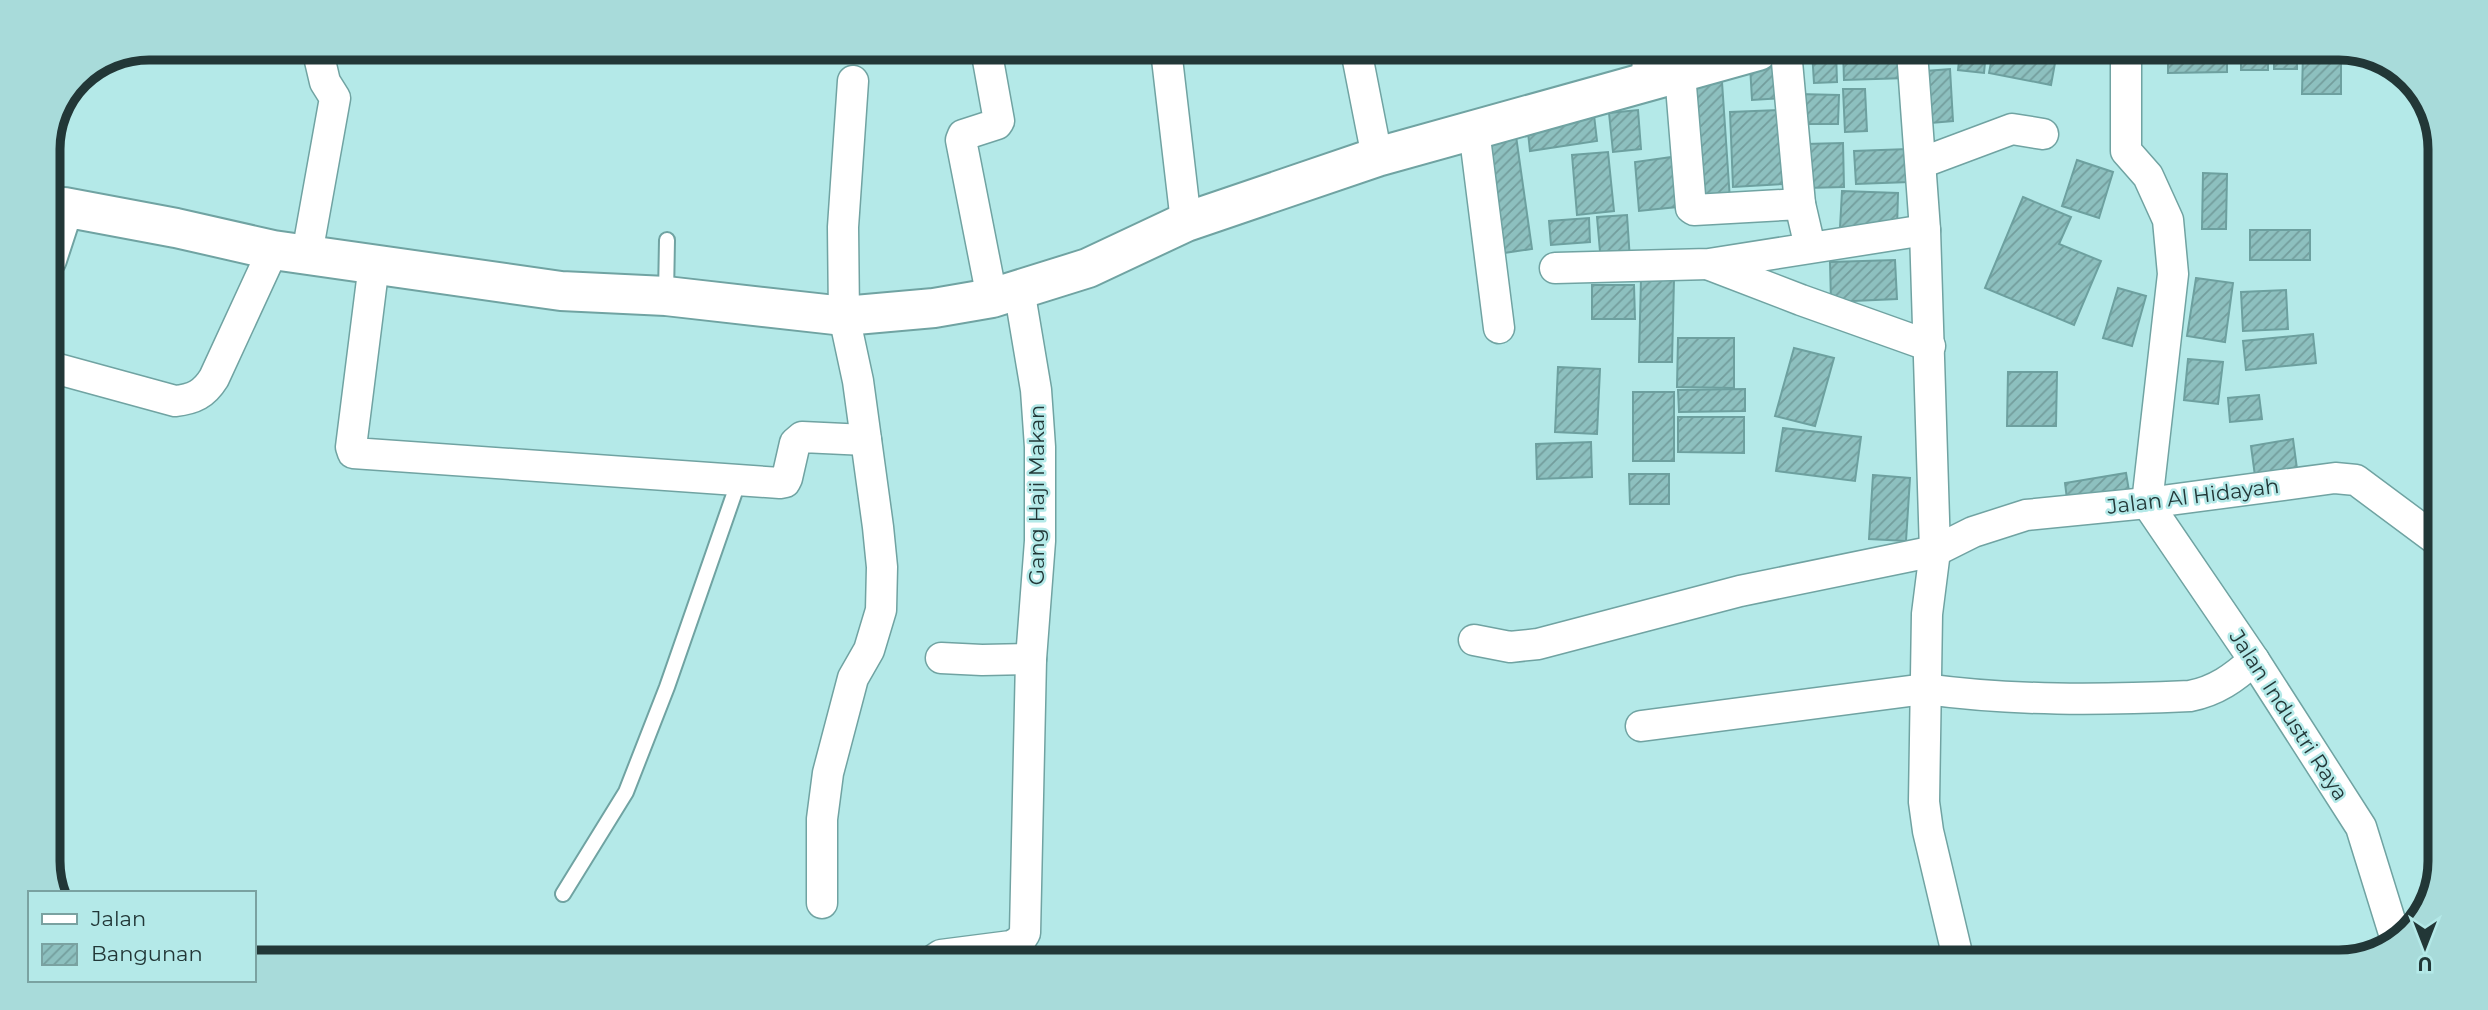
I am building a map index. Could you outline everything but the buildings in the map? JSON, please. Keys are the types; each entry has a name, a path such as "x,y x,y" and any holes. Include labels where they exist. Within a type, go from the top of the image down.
{"street":[{"path":"60,370 175,401 190,400 206,390 290,252 335,98 324,82 319,60"},
{"name":"Gang Haji Makan","path":"980,950 1011,946 1020,942 1025,933 1031,659 1040,541 1040,447 1036,390 1005,294 961,140 963,135 999,121 988,60"},
{"path":"1167,60 1186,222"},
{"path":"1358,60 1377,157"},
{"path":"60,208 290,252 561,291 666,296 844,316 934,308 1005,294 1088,268 1186,222 1377,157 1474,130 1658,69 1708,60"},
{"path":"1787,60 1800,204 1810,247"},
{"path":"1913,60 1925,230 1935,551 1927,614 1924,802 1928,831 1956,950"},
{"path":"2126,60 2126,151 2148,176 2168,220 2173,274 2147,503"},
{"path":"1658,69 1691,208 1694,210 1800,204"},
{"path":"822,902 822,818 828,774 853,678 869,650 881,610 882,567 858,381 844,316 843,227 853,81"},
{"path":"1921,163 2012,129 2043,134"},
{"path":"1474,130 1499,328"},
{"path":"1555,268 1709,264 1925,230"},
{"path":"374,264 352,453 785,482 795,443 802,437 866,440"},
{"path":"1709,264 1930,346"},
{"name":"Jalan Al Hidayah","path":"1474,639 1510,647 1538,644 1740,591 1935,551 1973,532 2026,515 2346,478 2356,480 2428,534"},
{"name":"Jalan Industri Raya","path":"2147,503 2254,660 2361,827 2390,920"},
{"path":"940,658 1031,659"},
{"path":"1641,726 1925,690 1967,695 2060,697 2190,695 2205,693 2218,687 2254,660"}],"lane":[{"path":"666,296 667,240"},
{"path":"563,894 626,792 667,687 739,480"}]}
